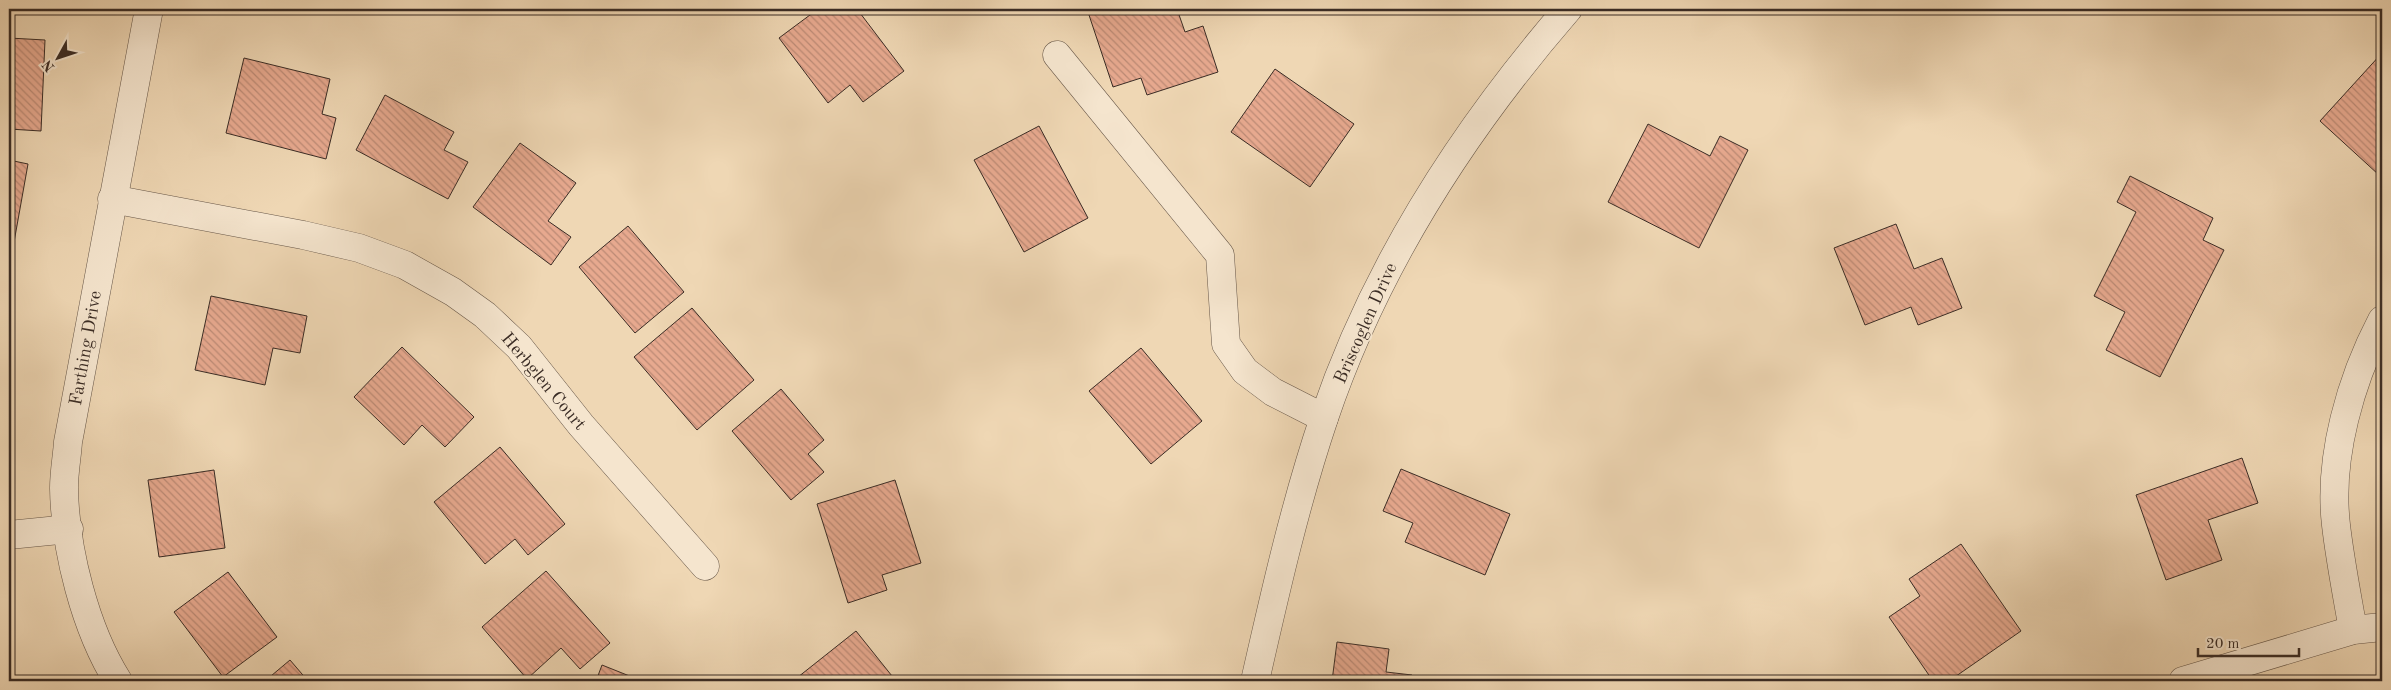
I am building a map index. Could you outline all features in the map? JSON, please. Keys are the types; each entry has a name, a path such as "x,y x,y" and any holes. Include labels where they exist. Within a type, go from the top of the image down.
{"street":[{"name":"Farthing Drive","path":"118,681 93,632 78,585 64,488 68,442 149,9"},
{"name":"Briscoglen Drive","path":"1255,681 1284,551 1324,418 1348,356 1413,222 1444,172 1528,55 1568,9"},
{"path":"1057,56 1220,255 1226,344 1245,372 1273,392 1324,418"},
{"name":"Herbglen Court","path":"112,200 303,235 359,248 404,265 453,292 485,315 519,347 581,425 705,566"},
{"path":"2353,630 2335,523 2340,437 2353,390 2369,344 2382,320"},
{"path":"9,535 69,529"},
{"path":"2183,681 2353,630 2382,627"}],"building":[{"path":"818,9 857,9 904,71 863,102 850,85 828,103 779,38"},
{"path":"1087,9 1177,9 1185,32 1203,26 1218,72 1147,95 1141,78 1113,87"},
{"path":"9,38 45,40 41,131 9,129"},
{"path":"2382,53 2382,171 2379,175 2320,121"},
{"path":"244,58 330,79 322,114 336,118 326,159 226,133"},
{"path":"1275,69 1354,124 1310,187 1231,132"},
{"path":"385,95 454,132 444,150 468,162 448,199 356,150"},
{"path":"1648,124 1710,156 1720,136 1748,150 1699,248 1608,202"},
{"path":"1039,126 1088,218 1024,252 974,160"},
{"path":"520,143 576,183 548,221 571,237 551,265 473,207"},
{"path":"9,160 28,164 11,259 9,258"},
{"path":"2130,176 2213,218 2203,240 2224,250 2160,377 2106,350 2125,312 2094,296 2136,212 2117,202"},
{"path":"1896,224 1914,269 1942,258 1962,308 1918,325 1911,307 1865,325 1834,248"},
{"path":"628,226 684,292 635,333 579,267"},
{"path":"211,296 307,316 300,353 273,348 265,385 195,370"},
{"path":"692,308 754,380 697,430 634,357"},
{"path":"402,347 474,417 445,447 422,425 404,445 354,397"},
{"path":"1141,348 1202,421 1151,464 1089,391"},
{"path":"781,389 824,440 808,454 824,472 791,500 732,431"},
{"path":"500,447 565,524 528,555 515,539 485,564 434,502"},
{"path":"2242,458 2258,503 2208,520 2222,560 2166,580 2136,495"},
{"path":"1401,469 1510,514 1485,575 1405,542 1413,523 1383,511"},
{"path":"214,470 225,548 159,557 148,480"},
{"path":"895,480 921,563 882,575 887,590 848,603 817,504"},
{"path":"1961,544 2021,631 1949,681 1933,681 1889,617 1920,596 1909,579"},
{"path":"546,571 610,643 580,669 561,648 527,679 482,627"},
{"path":"228,572 277,637 223,677 174,612"},
{"path":"856,631 896,681 793,681"},
{"path":"1337,642 1389,649 1386,672 1412,675 1411,681 1332,681"},
{"path":"290,660 308,681 265,681"},
{"path":"602,665 642,681 596,681"}]}
